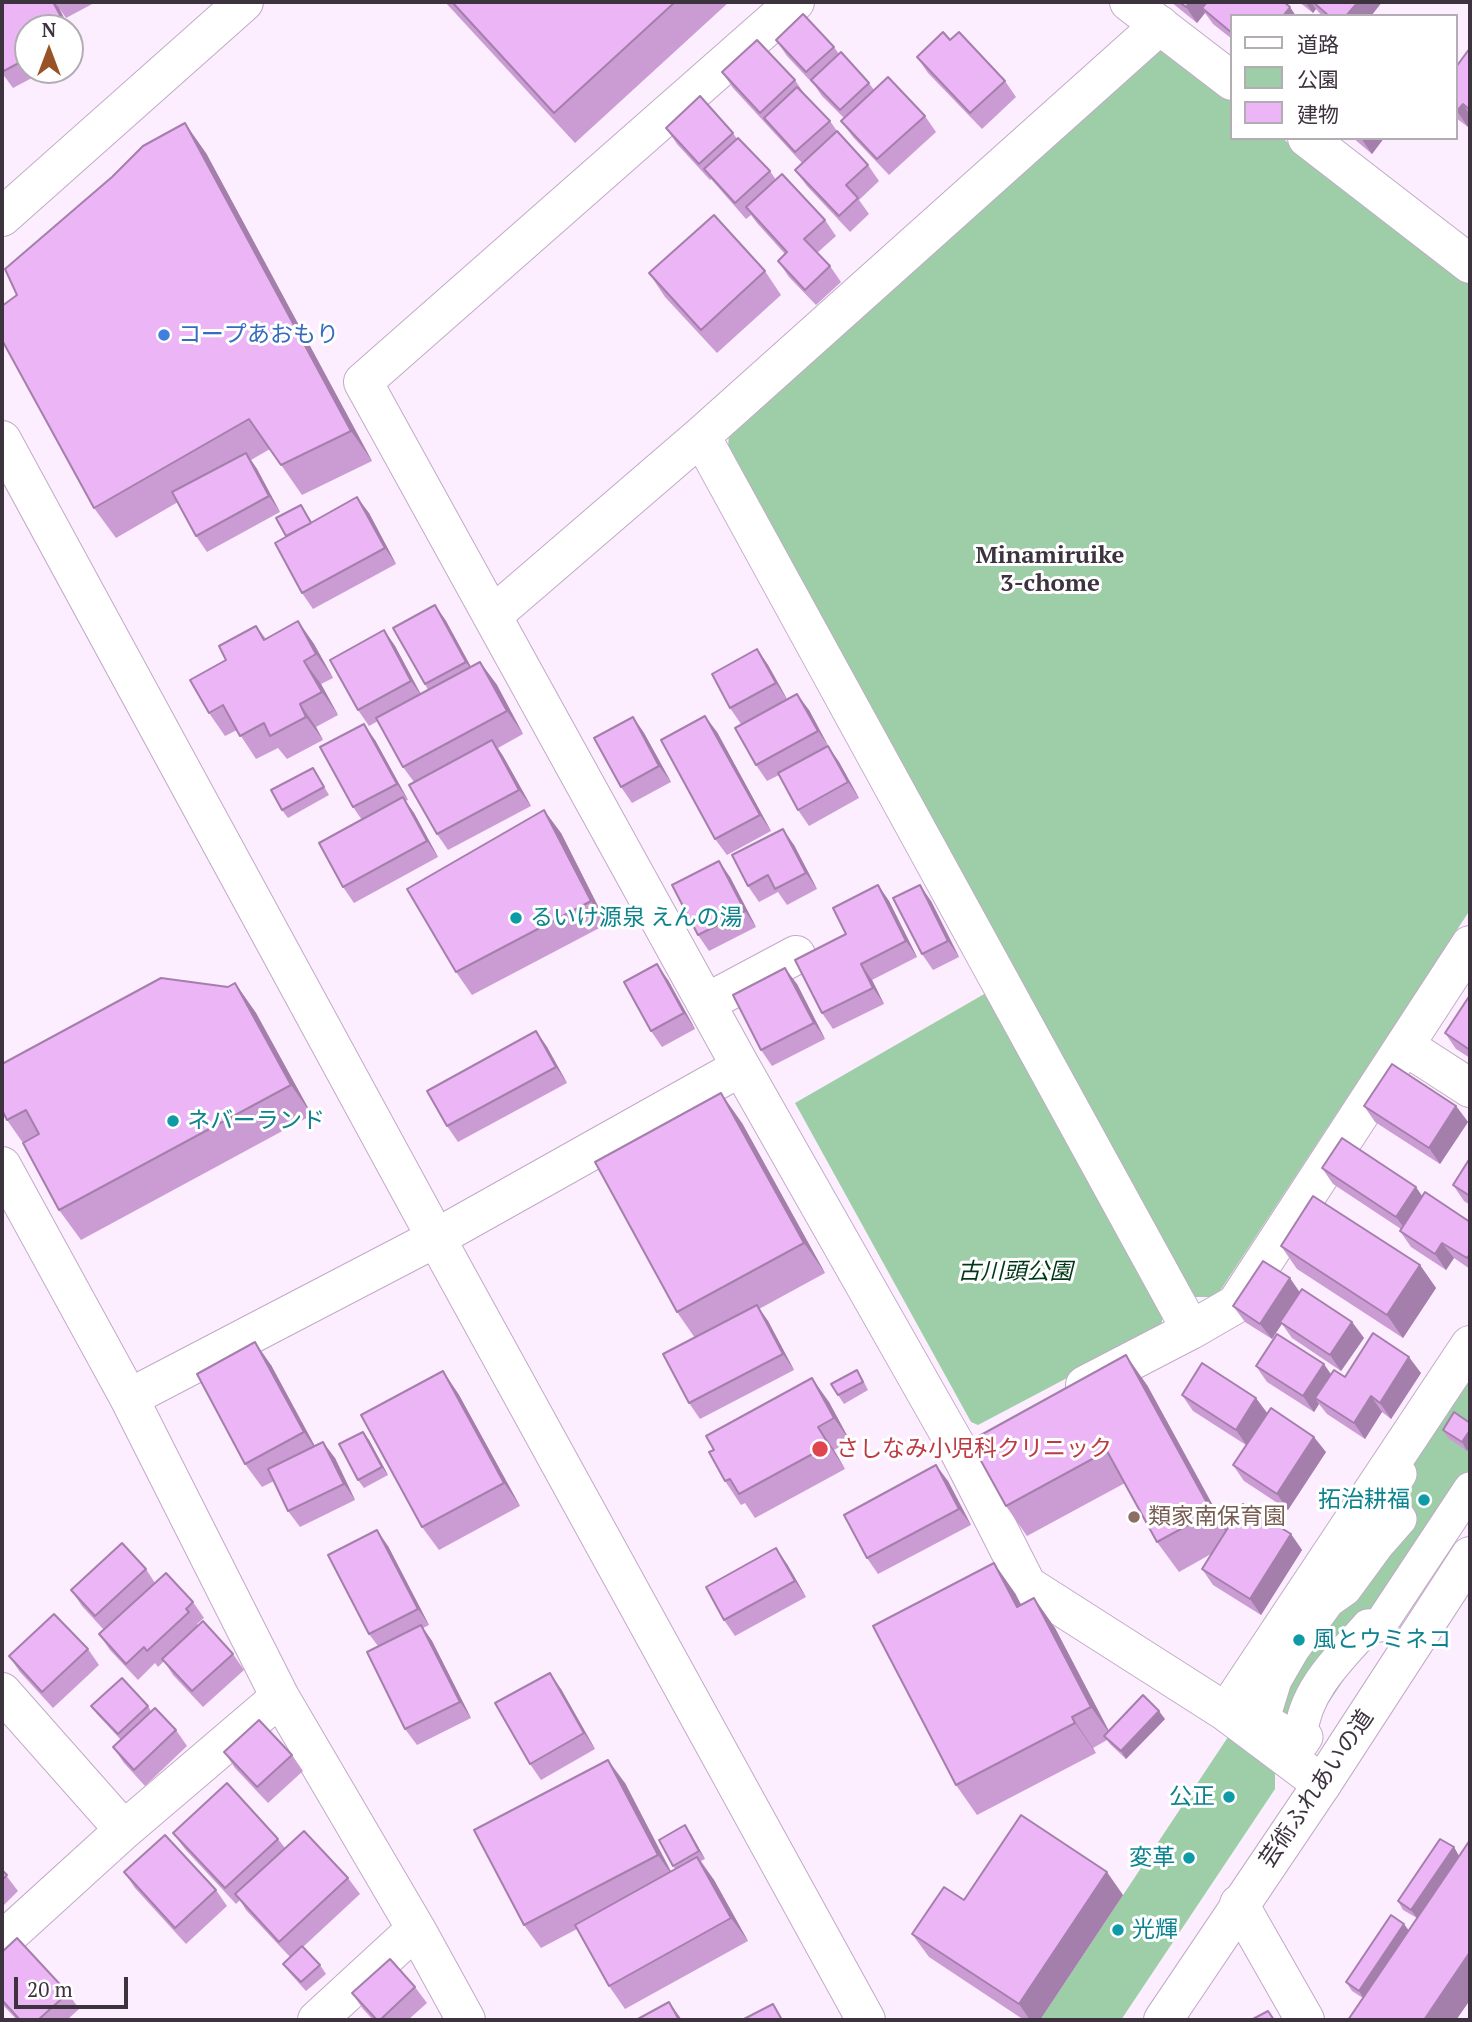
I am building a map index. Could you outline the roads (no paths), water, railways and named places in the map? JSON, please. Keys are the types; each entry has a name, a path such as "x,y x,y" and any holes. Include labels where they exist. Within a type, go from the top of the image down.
{"street":[{"path":"2,217 244,2"},
{"path":"795,2 363,382 741,1067 971,1445 1027,1585 1226,1712 1322,1784"},
{"path":"1129,2 1230,79"},
{"path":"493,615 701,436 1160,25"},
{"path":"1310,140 1469,262"},
{"path":"701,436 1191,1330"},
{"path":"2,440 866,2020"},
{"path":"1057,1400 1236,1304 1470,945"},
{"path":"706,1003 796,955"},
{"path":"1405,1046 1470,1088"},
{"path":"128,1398 436,1238 741,1067"},
{"path":"2,1166 128,1398 280,1697 466,2020"},
{"path":"1226,1712 1470,1345"},
{"path":"1470,1368 1378,1507 1400,1519 1345,1589 1328,1601 1293,1649 1275,1680 1263,1719 1302,1742 1306,1738 1301,1734 1305,1715 1318,1684 1368,1626 1380,1625 1470,1489"},
{"name":"芸術ふれあいの道","path":"1170,2017 1239,1905 1464,1581"},
{"path":"2,1692 124,1830"},
{"path":"2,1941 124,1830 280,1697"},
{"path":"1239,1905 1305,2020"},
{"path":"317,2020 416,1929"}],"place":[{"name":"コープあおもり","path":"164,335"},
{"name":"るいけ源泉 えんの湯","path":"516,918"},
{"name":"ネバーランド","path":"173,1121"},
{"name":"さしなみ小児科クリニック","path":"820,1449"},
{"name":"拓治耕福","path":"1424,1500"},
{"name":"類家南保育園","path":"1134,1517"},
{"name":"風とウミネコ","path":"1299,1640"},
{"name":"公正","path":"1229,1797"},
{"name":"変革","path":"1189,1858"},
{"name":"光輝","path":"1118,1930"}],"district":[{"name":"Minamiruike 3-chome","path":"1050,570"}],"park label":[{"name":"古川頭公園","path":"1015,1272"}]}
